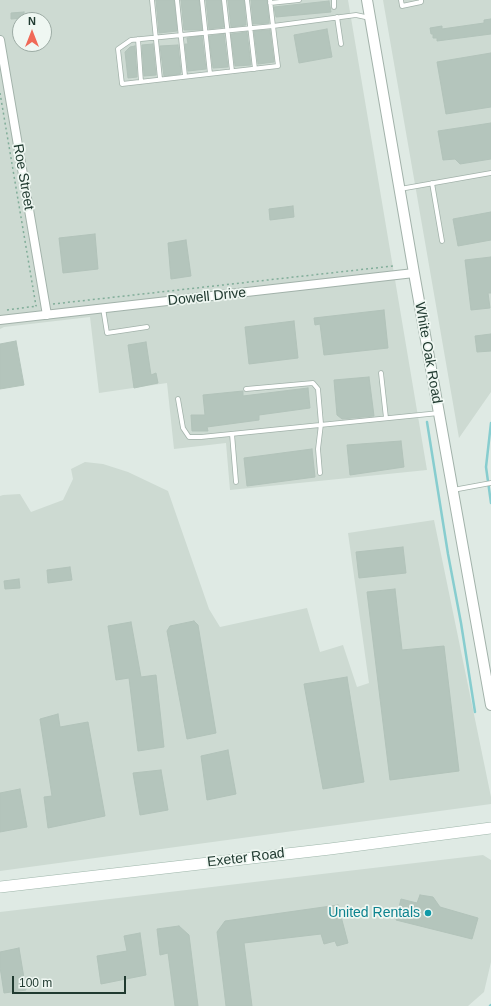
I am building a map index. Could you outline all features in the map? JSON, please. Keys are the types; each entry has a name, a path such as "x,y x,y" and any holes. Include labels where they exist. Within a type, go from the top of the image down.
{"main road":[{"name":"Exeter Road","path":"0,887 330,849 491,828"}],"street":[{"name":"White Oak Road","path":"367,0 491,705"},
{"name":"Roe Street","path":"0,40 47,315"},
{"name":"Dowell Drive","path":"0,320 414,273"}],"lane":[{"path":"152,0 160,79"},
{"path":"177,0 186,76"},
{"path":"202,0 210,74"},
{"path":"224,0 232,71"},
{"path":"247,0 255,69"},
{"path":"299,0 270,2 274,26 278,66 122,84 118,49 131,40 274,26 356,15 370,18"},
{"path":"334,0 334,7"},
{"path":"401,0 402,6 421,2 421,0"},
{"path":"337,17 340,44"},
{"path":"138,39 141,82"},
{"path":"400,189 491,173"},
{"path":"432,183 442,241"},
{"path":"104,308 107,333 147,327"},
{"path":"381,373 386,418"},
{"path":"246,390 313,382 318,389 321,424 318,449 320,473"},
{"path":"178,398 183,428 189,437 439,413"},
{"path":"232,434 236,482"},
{"path":"453,490 491,483"}],"path":[{"path":"0,93 36,306"},
{"path":"7,310 393,266"}],"shaded area":[{"path":"0,0 348,0 427,470 230,490 226,443 174,449 167,383 99,393 90,317 4,327 0,329"},
{"path":"383,0 491,0 491,392 459,438"},
{"path":"85,462 103,464 128,472 168,491 209,609 220,627 307,608 320,652 343,645 357,687 369,683 348,533 434,520 491,797 491,804 0,871 0,496 20,494 31,512 63,500 73,479 71,469"},
{"path":"483,855 491,860 491,962 484,992 468,1006 0,1006 0,912"}],"building":[{"path":"156,0 174,0 177,31 159,33"},
{"path":"181,0 199,0 202,30 184,30"},
{"path":"206,0 221,0 224,27 209,29"},
{"path":"228,0 244,0 246,25 231,27"},
{"path":"251,0 267,0 269,23 253,24"},
{"path":"329,1 331,12 276,17 274,7"},
{"path":"491,19 491,34 437,41 437,38 433,38 433,34 431,34 430,28 442,26 442,29 484,23 484,20"},
{"path":"327,29 332,57 299,63 294,35"},
{"path":"270,30 274,62 258,64 254,31"},
{"path":"247,32 251,65 235,66 231,34"},
{"path":"224,34 228,67 213,68 209,36"},
{"path":"202,36 206,69 188,71 185,44 188,44 187,38"},
{"path":"153,44 156,75 144,76 142,45"},
{"path":"178,45 181,72 180,74 164,76 160,46"},
{"path":"135,46 137,77 128,78 125,52 130,47"},
{"path":"491,53 491,107 446,114 437,62"},
{"path":"491,123 491,159 460,164 455,159 443,160 438,131"},
{"path":"293,206 294,217 270,220 269,209"},
{"path":"491,212 491,240 458,246 453,219"},
{"path":"95,234 98,269 63,273 59,238"},
{"path":"186,240 191,276 171,279 168,243"},
{"path":"491,257 491,293 488,293 490,308 471,310 465,260"},
{"path":"384,310 388,348 324,355 320,324 315,325 314,318"},
{"path":"294,321 298,358 249,364 245,327"},
{"path":"491,334 491,351 477,352 475,336"},
{"path":"16,341 24,385 0,389 0,344"},
{"path":"146,342 151,375 156,373 158,383 134,388 128,345"},
{"path":"369,377 374,416 342,419 337,415 334,380"},
{"path":"308,388 310,408 259,415 259,420 207,427 208,431 192,431 191,415 205,415 203,395 243,391 243,396"},
{"path":"401,441 404,467 350,475 347,445"},
{"path":"312,449 315,477 247,486 244,458"},
{"path":"403,547 406,573 359,578 356,552"},
{"path":"70,567 72,580 48,583 47,570"},
{"path":"19,579 20,588 5,589 4,581"},
{"path":"395,589 402,650 444,646 459,771 390,780 367,592"},
{"path":"194,621 198,625 216,733 187,739 167,631 170,626"},
{"path":"131,622 141,677 156,675 164,747 138,751 129,678 116,680 108,626"},
{"path":"347,677 364,782 323,789 304,684"},
{"path":"58,714 60,727 88,722 105,816 48,828 44,797 52,796 40,719"},
{"path":"228,750 236,794 207,800 201,756"},
{"path":"161,770 168,810 140,815 133,773"},
{"path":"20,789 27,827 0,832 0,793"},
{"name":"United Rentals","path":"420,895 433,897 440,907 478,918 472,939 396,920 401,899 417,903"},
{"path":"338,905 348,943 337,946 335,941 324,944 321,934 244,943 252,1006 226,1006 217,932 225,921"},
{"path":"179,926 189,935 198,1006 175,1006 168,953 160,955 157,929"},
{"path":"140,933 146,975 101,984 97,956 127,951 124,936"},
{"path":"19,948 26,990 4,993 0,967 0,952"}],"waterway":[{"path":"427,422 475,712"},
{"path":"491,423 486,467 491,503"}],"place":[{"name":"United Rentals","path":"428,913"}]}
